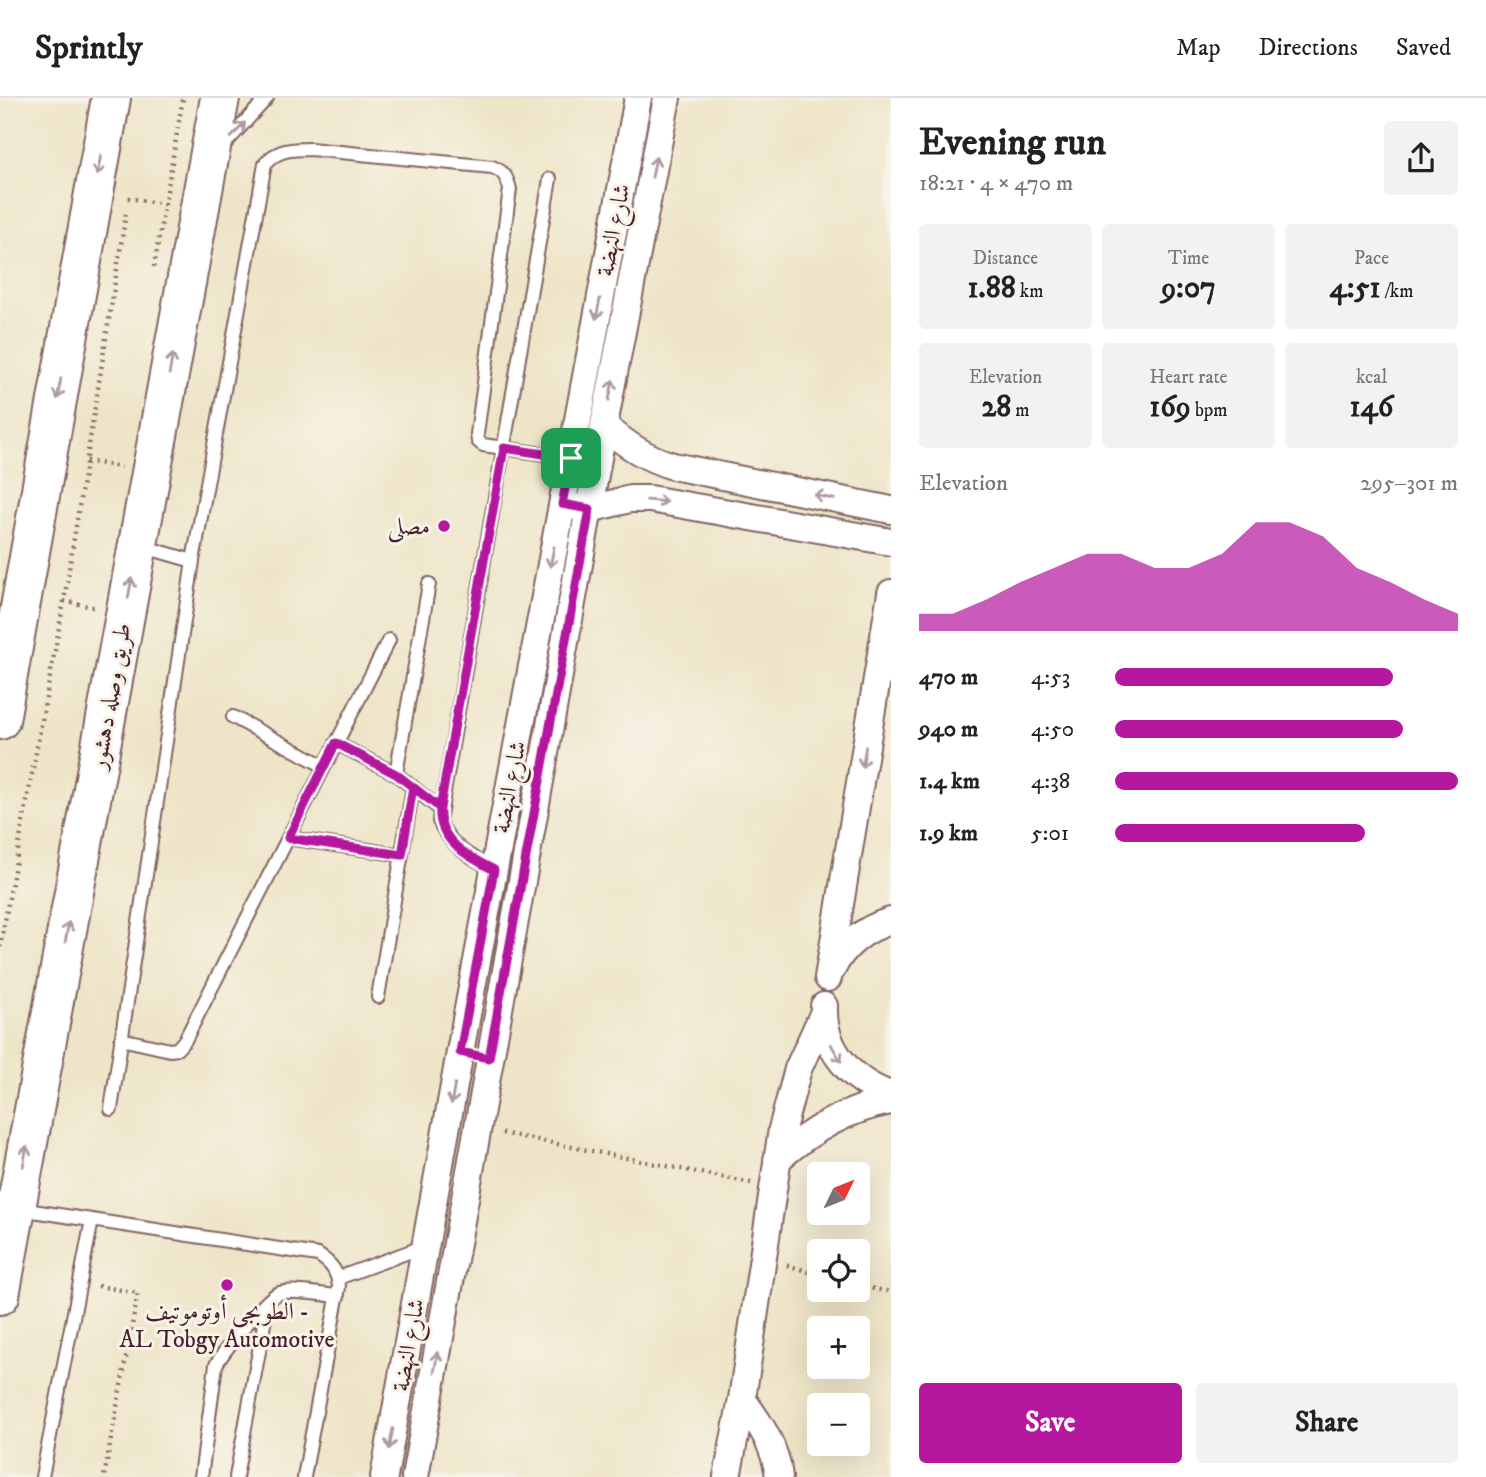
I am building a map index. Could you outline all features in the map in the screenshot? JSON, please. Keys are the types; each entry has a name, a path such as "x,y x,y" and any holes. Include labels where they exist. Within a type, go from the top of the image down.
{"main road":[{"path":"0,720 111,98"},
{"name":"طريق وصله دهشور","path":"0,1295 220,98"}],"street":[{"name":"شارع النهضة","path":"384,1477 460,1052 638,98"},
{"name":"شارع النهضة","path":"415,1477 604,425 667,98"},
{"path":"604,425 629,447 673,466 891,510"},
{"path":"562,504 590,509 630,499 650,499 891,542"},
{"path":"891,593 824,1012 831,1044 844,1065 863,1082 891,1095"},
{"path":"828,978 835,962 852,943 872,928 891,921"},
{"path":"727,1477 782,1129 792,1089 810,1040 824,1012"},
{"path":"460,1052 489,1058"},
{"path":"777,1160 828,1122 867,1106 891,1101"},
{"path":"741,1399 758,1420 771,1445 779,1477"}],"lane":[{"path":"208,162 267,98"},
{"path":"111,1109 192,561 265,163 280,152 310,149 499,169 507,177 510,190 478,441 483,445 571,458"},
{"path":"494,870 465,855 450,841 439,821 440,808 550,179"},
{"path":"137,545 192,561"},
{"path":"396,774 429,584"},
{"path":"121,1039 170,1050 177,1049 185,1040 389,640"},
{"path":"233,717 324,766"},
{"path":"336,743 396,774 440,808"},
{"path":"378,997 413,787"},
{"path":"288,838 402,855"},
{"path":"16,1208 318,1255 333,1267 338,1278 338,1296 304,1477"},
{"path":"42,1477 92,1220"},
{"path":"338,1278 425,1246"},
{"path":"201,1477 216,1365 223,1353 278,1294 289,1292 338,1296"},
{"path":"236,1477 268,1302"}],"path":[{"path":"130,186 128,198 164,204"},
{"path":"0,947 64,601 126,212"},
{"path":"86,461 121,467"},
{"path":"64,601 97,608"},
{"path":"477,1128 773,1187"},
{"path":"763,1256 807,1271"},
{"path":"80,1283 138,1293 104,1477"},
{"path":"870,1288 891,1292"}],"place":[{"name":"مصلى","path":"444,526"},
{"name":"الطوبجى أوتوموتيف - AL Tobgy Automotive","path":"227,1285"}],"route":[{"path":"571,458 504,448 440,808 413,787 402,855 288,838 336,743 396,774 440,808 439,821 450,841 465,855 494,870 460,1052 489,1058 590,509 562,504 571,458"}]}
